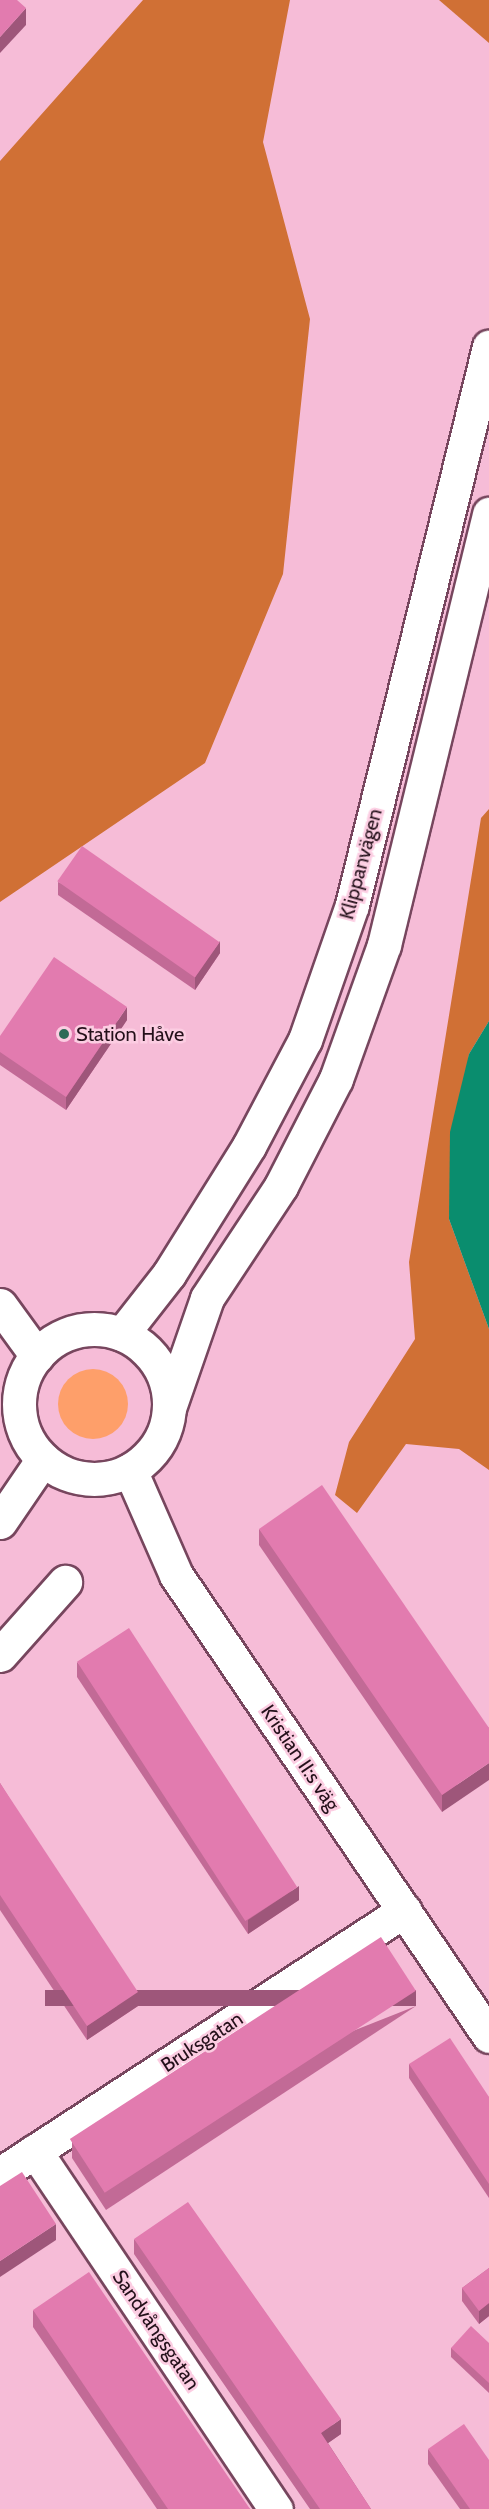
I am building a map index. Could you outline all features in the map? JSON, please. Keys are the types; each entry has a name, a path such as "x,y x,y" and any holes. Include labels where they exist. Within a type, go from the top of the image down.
{"main road":[{"name":"Klippanvägen","path":"122,1334 169,1274 249,1146 305,1040 352,905 489,347"},
{"name":"Klippanvägen","path":"169,1408 162,1372 139,1343 122,1334 104,1329 76,1332 51,1343 37,1356 27,1372 20,1409 31,1444 43,1458 76,1477 113,1476 130,1470 158,1444 207,1298 280,1186 340,1068 384,945 489,514"},
{"path":"0,1305 37,1356"},
{"path":"0,1522 43,1458"},
{"name":"Kristian II:s väg","path":"130,1470 176,1575 489,2036"},
{"path":"0,1655 65,1582"},
{"name":"Bruksgatan","path":"0,2174 405,1910"},
{"name":"Sandvångsgatan","path":"35,2151 276,2509"}],"shaded area":[{"path":"143,0 290,0 263,142 310,319 283,574 205,763 0,902 0,161"},
{"path":"439,0 489,0 489,43"},
{"path":"489,809 489,1021 469,1054 449,1219 489,1329 489,1470 459,1449 406,1444 357,1513 335,1495 349,1442 415,1339 409,1262 481,818"},
{"path":"489,1021 489,1329 449,1219 450,1132 469,1054"},
{"path":"86,1369 100,1369 113,1375 122,1384 128,1397 126,1417 118,1429 100,1439 86,1439 73,1433 64,1424 58,1411 58,1397 64,1384 73,1375"}],"building":[{"path":"0,0 17,0 26,8 0,37"},
{"path":"82,846 220,942 195,978 57,881"},
{"name":"Station Håve","path":"54,957 127,1007 66,1097 0,1052 0,1036"},
{"path":"322,1485 489,1728 489,1763 442,1795 259,1529"},
{"path":"129,1628 297,1887 245,1921 77,1662"},
{"path":"0,1783 138,1992 87,2026 0,1895"},
{"path":"381,1937 416,1991 105,2193 70,2139"},
{"path":"450,2038 489,2097 489,2184 409,2064"},
{"path":"22,2172 56,2224 0,2261 0,2186"},
{"path":"188,2202 341,2419 321,2433 371,2509 320,2509 134,2239"},
{"path":"489,2268 489,2303 479,2311 462,2288"},
{"path":"89,2272 250,2509 168,2509 33,2310"},
{"path":"471,2326 489,2343 489,2383 451,2348"},
{"path":"464,2424 489,2460 489,2509 470,2509 428,2449"}],"place":[{"name":"Station Håve","path":"64,1034"}]}
